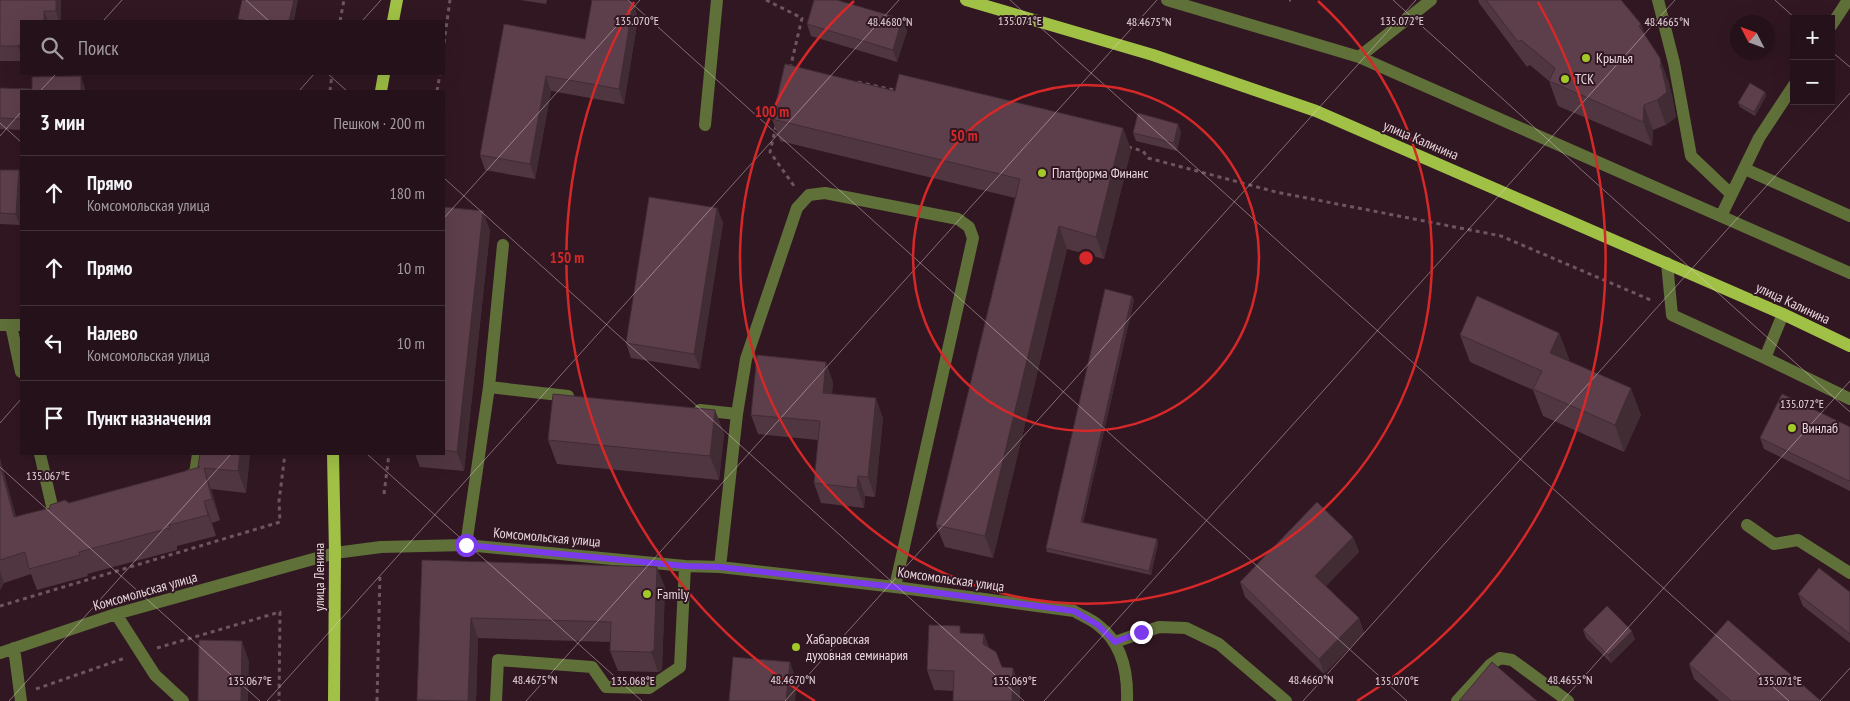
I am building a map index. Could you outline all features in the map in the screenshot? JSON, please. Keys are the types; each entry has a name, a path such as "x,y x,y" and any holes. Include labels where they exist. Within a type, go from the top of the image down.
{"main road":[{"path":"393,20 397,0"},
{"name":"улица Калинина","path":"966,0 1153,55 1316,111 1783,314 1850,346"},
{"path":"381,90 384,75"},
{"name":"улица Ленина","path":"333,455 335,552 334,701"}],"street":[{"path":"705,125 717,0"},
{"path":"1167,0 1359,57 1850,273"},
{"path":"1359,57 1431,0"},
{"path":"1658,0 1674,64 1691,156 1731,194"},
{"path":"1835,20 1848,0"},
{"path":"1721,216 1759,138 1790,90"},
{"path":"1746,168 1850,216"},
{"path":"720,567 737,414 746,359 797,208 809,195 825,193 958,218 969,227 974,238 895,587"},
{"path":"466,545 489,387 503,245"},
{"path":"1667,263 1672,315 1850,399"},
{"path":"1765,358 1783,314"},
{"path":"11,326 20,367"},
{"path":"489,387 578,397"},
{"path":"688,408 737,414"},
{"path":"40,455 55,519 73,513"},
{"path":"177,480 195,474 198,455"},
{"path":"1747,525 1774,544 1798,540 1850,573"},
{"name":"Комсомольская улица","path":"0,653 116,614 335,552 381,547 466,545 685,566 720,567 895,587 1074,611 1098,625 1115,642"},
{"path":"496,701 498,660 592,667 606,687 649,688 680,667 685,566"},
{"path":"116,614 155,676 183,701"},
{"path":"1127,701 1128,680 1115,642 1159,627 1186,628 1219,644 1286,701"},
{"path":"14,648 21,701"},
{"path":"1457,701 1490,665 1500,658 1512,660 1568,701"}],"path":[{"path":"340,20 344,0"},
{"path":"445,37 450,0"},
{"path":"766,0 802,18 788,78"},
{"path":"790,69 798,71"},
{"path":"330,90 332,75"},
{"path":"437,90 440,75"},
{"path":"855,82 902,92"},
{"path":"777,124 770,152 804,200"},
{"path":"1124,146 1143,151 1148,158 1276,192 1501,236 1672,309"},
{"path":"0,606 280,522 279,501 284,455"},
{"path":"384,494 389,455"},
{"path":"377,701 380,574"},
{"path":"279,701 280,612"}],"building":[{"path":"0,0 56,0 56,11 44,11 44,20 20,20 20,44 18,46 0,46"},
{"path":"242,0 294,0 289,20 238,19"},
{"path":"592,0 627,0 633,3 619,89 546,76 530,164 480,155 504,24 585,39"},
{"path":"814,0 837,0 902,19 893,50 807,24"},
{"name":"Крылья","path":"1486,0 1621,0 1641,24 1639,26 1660,58 1660,66 1667,92 1657,100 1644,105 1643,122 1549,81 1555,68 1521,40 1518,42"},
{"path":"785,64 895,91 899,74 1123,128 1096,237 1059,226 985,536 936,525 1020,179 772,119"},
{"path":"81,76 81,90 20,90 20,119 0,118 0,88 32,89 32,77"},
{"path":"1750,83 1765,92 1754,112 1738,103"},
{"path":"1138,113 1178,124 1174,143 1133,133"},
{"path":"0,170 19,170 16,214 0,213"},
{"path":"649,197 717,208 694,354 626,343"},
{"path":"445,207 483,211 457,452 445,450"},
{"path":"1105,289 1132,296 1081,522 1157,539 1149,571 1046,548"},
{"path":"1477,296 1559,333 1550,353 1631,388 1615,425 1533,389 1542,371 1460,335"},
{"path":"757,355 826,362 823,393 876,398 868,477 858,476 857,488 814,483 820,421 751,415"},
{"path":"553,394 715,410 710,456 548,440"},
{"path":"1782,394 1850,427 1849,481 1760,438"},
{"path":"200,455 240,455 238,471 204,468 212,499 204,501 208,515 169,525 170,528 79,552 80,555 29,569 25,552 0,560 0,465 14,517 50,508 50,505 65,500 69,503 200,467 198,467"},
{"path":"1317,502 1353,537 1315,576 1359,618 1319,659 1240,582"},
{"path":"422,560 657,567 654,650 651,652 610,651 611,622 471,618 468,701 417,700"},
{"path":"1819,568 1850,592 1850,634 1798,594"},
{"path":"1607,606 1632,631 1608,655 1583,630"},
{"path":"1728,620 1821,701 1731,701 1689,664"},
{"path":"929,625 960,626 960,633 984,634 983,644 996,652 1002,667 1013,668 1012,701 953,701 954,671 927,670"},
{"path":"199,640 242,641 241,701 198,701"},
{"path":"733,657 790,662 786,701 729,701"},
{"path":"1492,662 1537,701 1459,701"}],"place":[{"name":"Крылья","path":"1586,58"},
{"name":"ТСК","path":"1565,79"},
{"name":"Платформа Финанс","path":"1042,173"},
{"name":"Винлаб","path":"1792,428"},
{"name":"Family","path":"647,594"},
{"name":"Хабаровская духовная семинария","path":"796,647"}],"route":[{"path":"466,545 685,566 720,567 895,587 1074,611 1098,625 1115,642 1141,632"}]}
